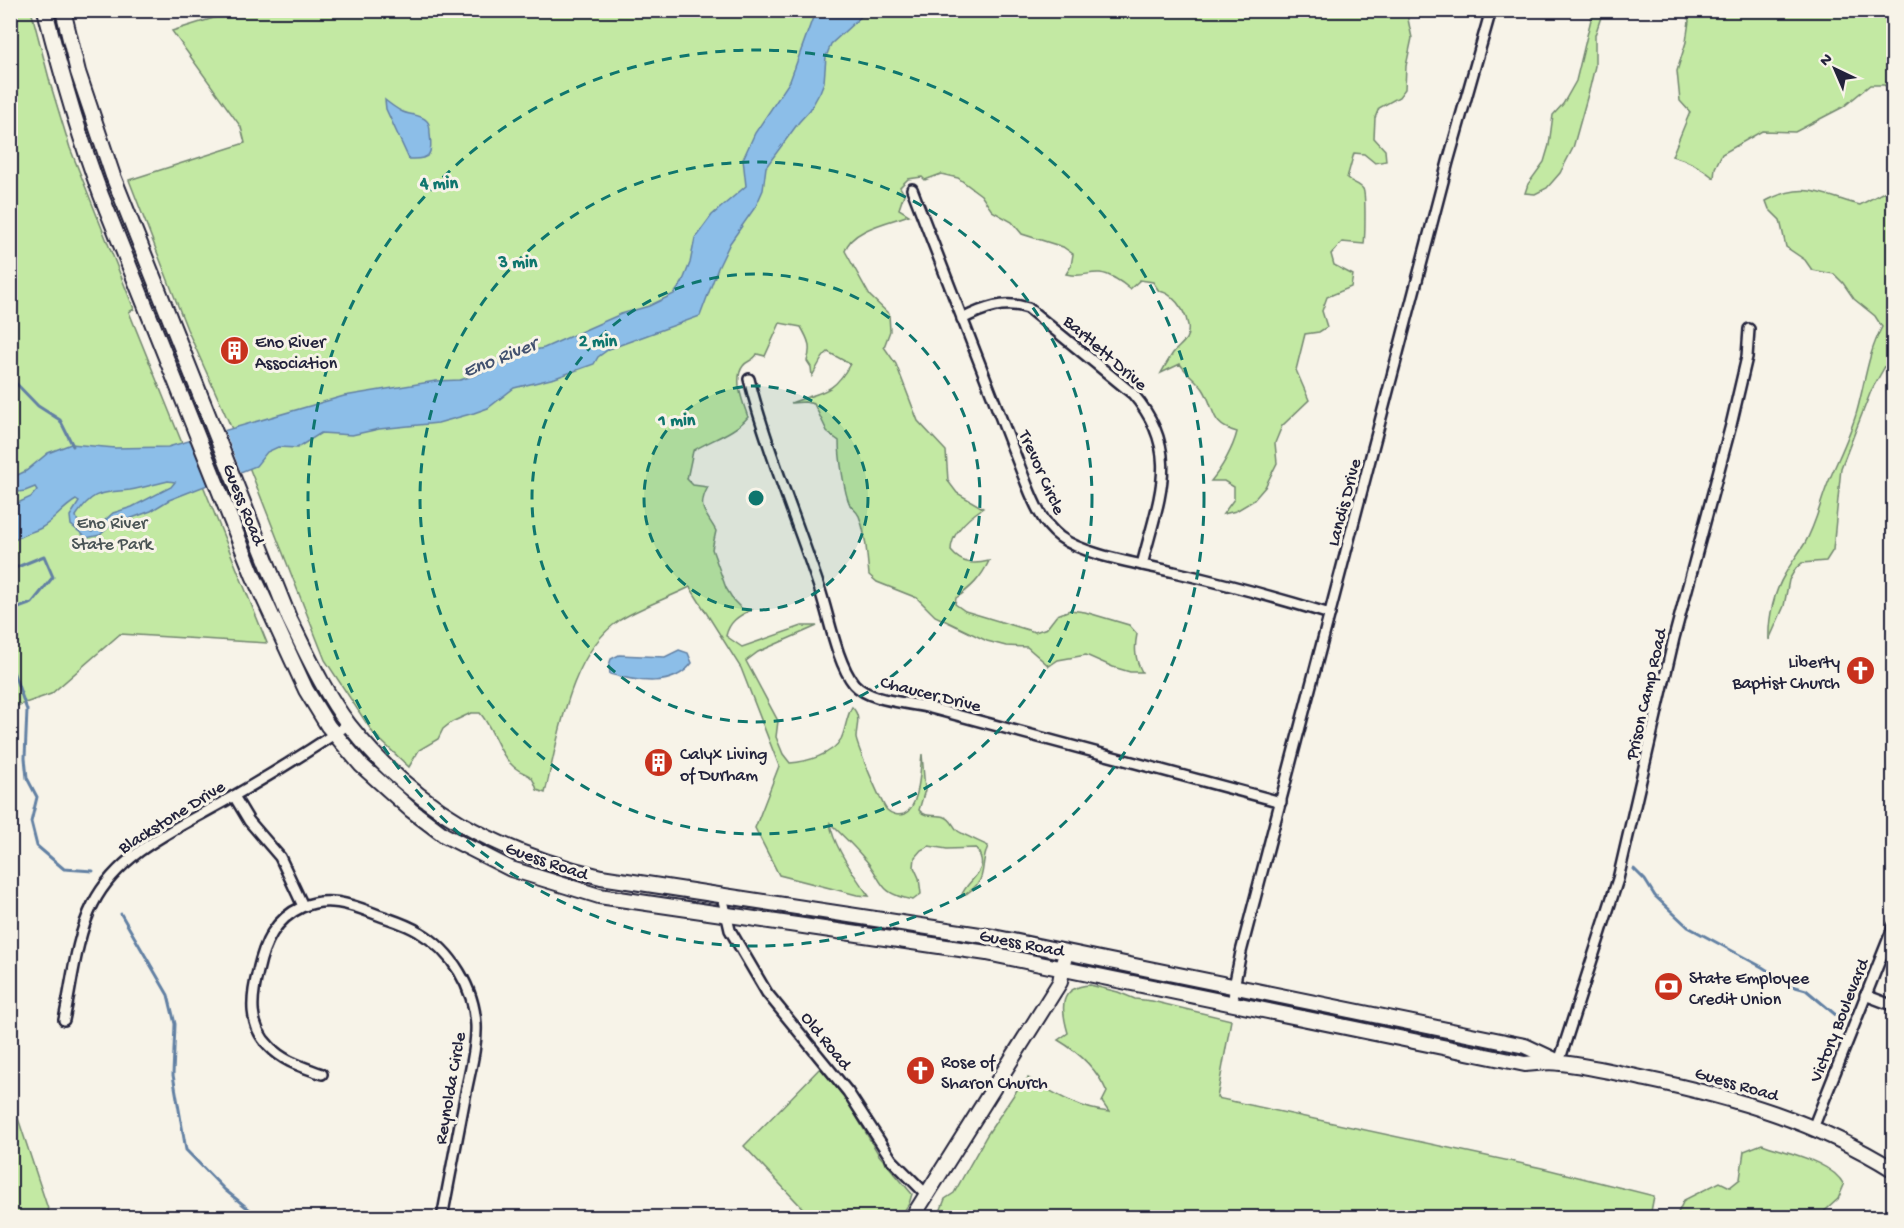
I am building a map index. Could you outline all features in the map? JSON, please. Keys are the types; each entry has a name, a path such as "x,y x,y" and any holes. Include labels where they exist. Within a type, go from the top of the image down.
{"main road":[{"name":"Guess Road","path":"45,10 66,93 83,147 254,575 301,680 335,734 361,765 411,810 444,835 511,869 599,896 916,941 1062,968 1525,1064 1559,1062"},
{"name":"Guess Road","path":"63,10 78,72 113,176 289,618 322,682 349,724 413,790 446,816 522,854 601,877 986,936 1525,1046 1559,1062 1681,1086 1778,1113 1841,1141 1893,1170"},
{"path":"912,1218 1060,982 1065,952"}],"street":[{"name":"Landis Drive","path":"1233,1004 1234,987 1281,802 1448,162 1491,10"},
{"name":"Trevor Circle","path":"912,189 1023,475 1041,518 1050,528 1066,541 1108,556 1235,586 1330,614"},
{"name":"Bartlett Drive","path":"962,319 998,305 1018,304 1028,308 1133,394 1143,405 1157,433 1164,472 1162,489 1142,564"},
{"name":"Prison Camp Road","path":"1559,1062 1618,879 1674,638 1747,357 1749,329"},
{"name":"Chaucer Drive","path":"750,379 760,422 820,589 838,651 849,675 861,690 878,697 927,707 1281,802"},
{"name":"Blackstone Drive","path":"64,1020 81,937 92,905 101,890 134,854 234,796 349,724"},
{"path":"234,796 249,821 280,857 303,906"},
{"name":"Old Road","path":"722,896 730,930 767,993 848,1092 892,1160 926,1194"},
{"name":"Reynolda Circle","path":"322,1074 289,1061 270,1048 258,1029 252,1012 253,991 267,940 281,921 303,906 327,902 350,904 418,931 437,945 464,981 474,1010 476,1039 442,1218"},
{"name":"Victory Boulevard","path":"1813,1128 1893,925"},
{"path":"1865,995 1893,1006"}],"green space":[{"name":"Eno River State Park","path":"31,10 70,148 134,309 129,312 182,443 196,468 267,643 120,634 51,694 11,708 10,11"},
{"path":"1406,10 1412,38 1406,66 1405,89 1399,97 1379,108 1375,118 1374,138 1385,150 1386,161 1375,163 1364,154 1354,153 1347,178 1362,187 1364,192 1364,244 1342,242 1331,254 1334,265 1353,275 1351,287 1327,297 1322,311 1327,327 1319,332 1305,334 1296,370 1309,400 1282,426 1275,443 1277,463 1265,487 1253,501 1236,511 1223,514 1234,499 1234,487 1224,481 1211,481 1227,458 1237,432 1217,421 1203,389 1180,364 1161,373 1173,353 1186,339 1188,325 1177,303 1172,297 1159,291 1153,282 1140,280 1130,289 1104,274 1066,274 1071,266 1073,254 1063,247 1022,234 1012,222 992,211 981,195 958,178 941,174 925,180 922,177 908,179 900,187 904,194 899,209 909,215 863,232 849,243 845,251 870,296 889,314 890,331 884,347 896,364 918,421 946,451 948,481 957,493 983,508 966,521 957,532 951,551 959,559 968,562 989,561 975,582 956,598 955,604 965,611 1035,632 1047,628 1057,615 1070,610 1129,625 1137,634 1136,654 1142,672 1130,672 1113,667 1086,655 1058,660 1049,666 1027,647 1006,646 987,641 935,616 917,598 877,582 869,575 861,523 858,514 850,505 846,492 839,441 828,433 814,404 791,403 832,387 850,364 828,352 812,376 811,367 807,361 808,343 801,327 780,323 765,356 757,354 743,366 740,371 739,384 748,417 743,423 693,451 687,479 693,485 708,487 704,494 703,506 716,531 712,549 726,588 742,609 751,610 735,620 726,636 742,647 802,626 817,626 758,652 746,661 778,721 776,737 783,754 790,763 803,761 825,753 837,745 852,707 858,718 857,743 875,787 887,810 899,815 904,814 913,804 918,787 922,754 925,790 919,810 928,815 947,818 958,831 988,846 980,880 961,897 982,864 976,848 947,849 929,846 921,850 915,857 914,867 919,878 921,894 913,900 892,894 886,889 870,865 830,823 840,851 869,896 779,875 755,828 779,766 741,668 690,587 620,620 603,635 589,654 578,675 561,723 545,793 537,790 530,777 509,762 480,713 471,713 452,722 443,729 438,739 419,750 409,767 373,733 325,660 249,467 187,329 129,180 245,143 241,127 172,31 236,11"},
{"path":"1593,11 1603,11 1595,35 1595,66 1573,148 1560,173 1547,188 1535,194 1525,193 1528,184 1544,162 1553,115 1563,104 1576,81"},
{"path":"1686,11 1893,11 1893,90 1884,85 1870,85 1843,107 1795,132 1762,131 1722,154 1715,168 1714,178 1694,165 1672,156 1690,112 1680,101 1677,71 1686,42 1689,21"},
{"path":"1893,187 1893,352 1871,391 1841,468 1833,550 1826,561 1802,563 1796,568 1789,580 1784,606 1769,640 1775,597 1781,581 1812,528 1854,420 1870,357 1882,327 1875,316 1854,299 1834,274 1812,270 1805,260 1786,247 1780,220 1769,209 1766,201 1792,191 1803,190 1860,205"},
{"path":"1090,985 1135,999 1231,1020 1217,1098 1542,1168 1654,1196 1650,1217 938,1217 945,1199 954,1193 987,1135 1019,1087 1028,1078 1077,1104 1109,1112 1102,1102 1107,1092 1098,1076 1081,1056 1058,1040 1068,1033 1063,1008 1067,995 1072,990"},
{"path":"820,1068 845,1097 879,1155 912,1194 909,1204 900,1217 811,1217 744,1146"},
{"path":"11,1097 49,1212 48,1217 11,1217"},
{"path":"1762,1144 1808,1159 1830,1170 1844,1185 1838,1199 1818,1217 1676,1217 1684,1200 1720,1182 1730,1187 1740,1179 1744,1151"}],"water":[{"path":"820,11 867,11 831,44 826,57 824,82 820,92 810,110 766,167 763,190 756,206 730,243 700,316 609,349 598,357 594,364 555,378 514,388 488,408 474,413 438,423 379,429 352,435 321,433 297,448 278,447 267,452 256,466 169,500 151,511 110,526 100,535 87,538 71,525 70,516 79,502 76,500 46,525 11,543 11,506 31,497 37,490 35,487 11,493 11,478 26,471 48,453 71,444 115,448 168,447 344,396 436,381 460,380 476,375 517,354 544,348 621,314 649,306 674,294 682,283 690,263 695,238 712,215 746,186 743,159 755,133 790,81 812,20","holes":["168,481 175,482 171,487 132,507 113,513 92,532 78,522 76,516 88,501 99,494"]},
{"path":"385,100 401,111 424,118 428,122 431,147 426,157 409,159 386,109"},
{"path":"679,650 688,653 692,663 684,671 665,680 643,681 610,674 611,659 619,655 665,657"}],"pier":[{"path":"223,427 242,475 209,488 189,438"}],"waterway":[{"path":"10,377 38,406 60,420 73,446"},
{"path":"10,570 44,556 53,577 32,603 10,611"},
{"path":"10,663 27,710 25,758 27,778 37,797 31,822 37,846 64,869 93,871"},
{"path":"1634,869 1645,880 1655,896 1688,927 1792,986 1806,990 1843,1021"},
{"path":"121,914 168,995 175,1024 173,1075 186,1150 225,1190 260,1218"},
{"path":"1856,1218 1868,1210 1883,1216 1894,1213"}],"place":[{"name":"Eno River Association","path":"234,351"},
{"name":"Liberty Baptist Church","path":"1861,671"},
{"name":"Calyx Living of Durham","path":"659,763"},
{"name":"State Employee Credit Union","path":"1668,987"},
{"name":"Rose of Sharon Church","path":"920,1071"}],"water label":[{"name":"Eno River","path":"499,356"}]}
